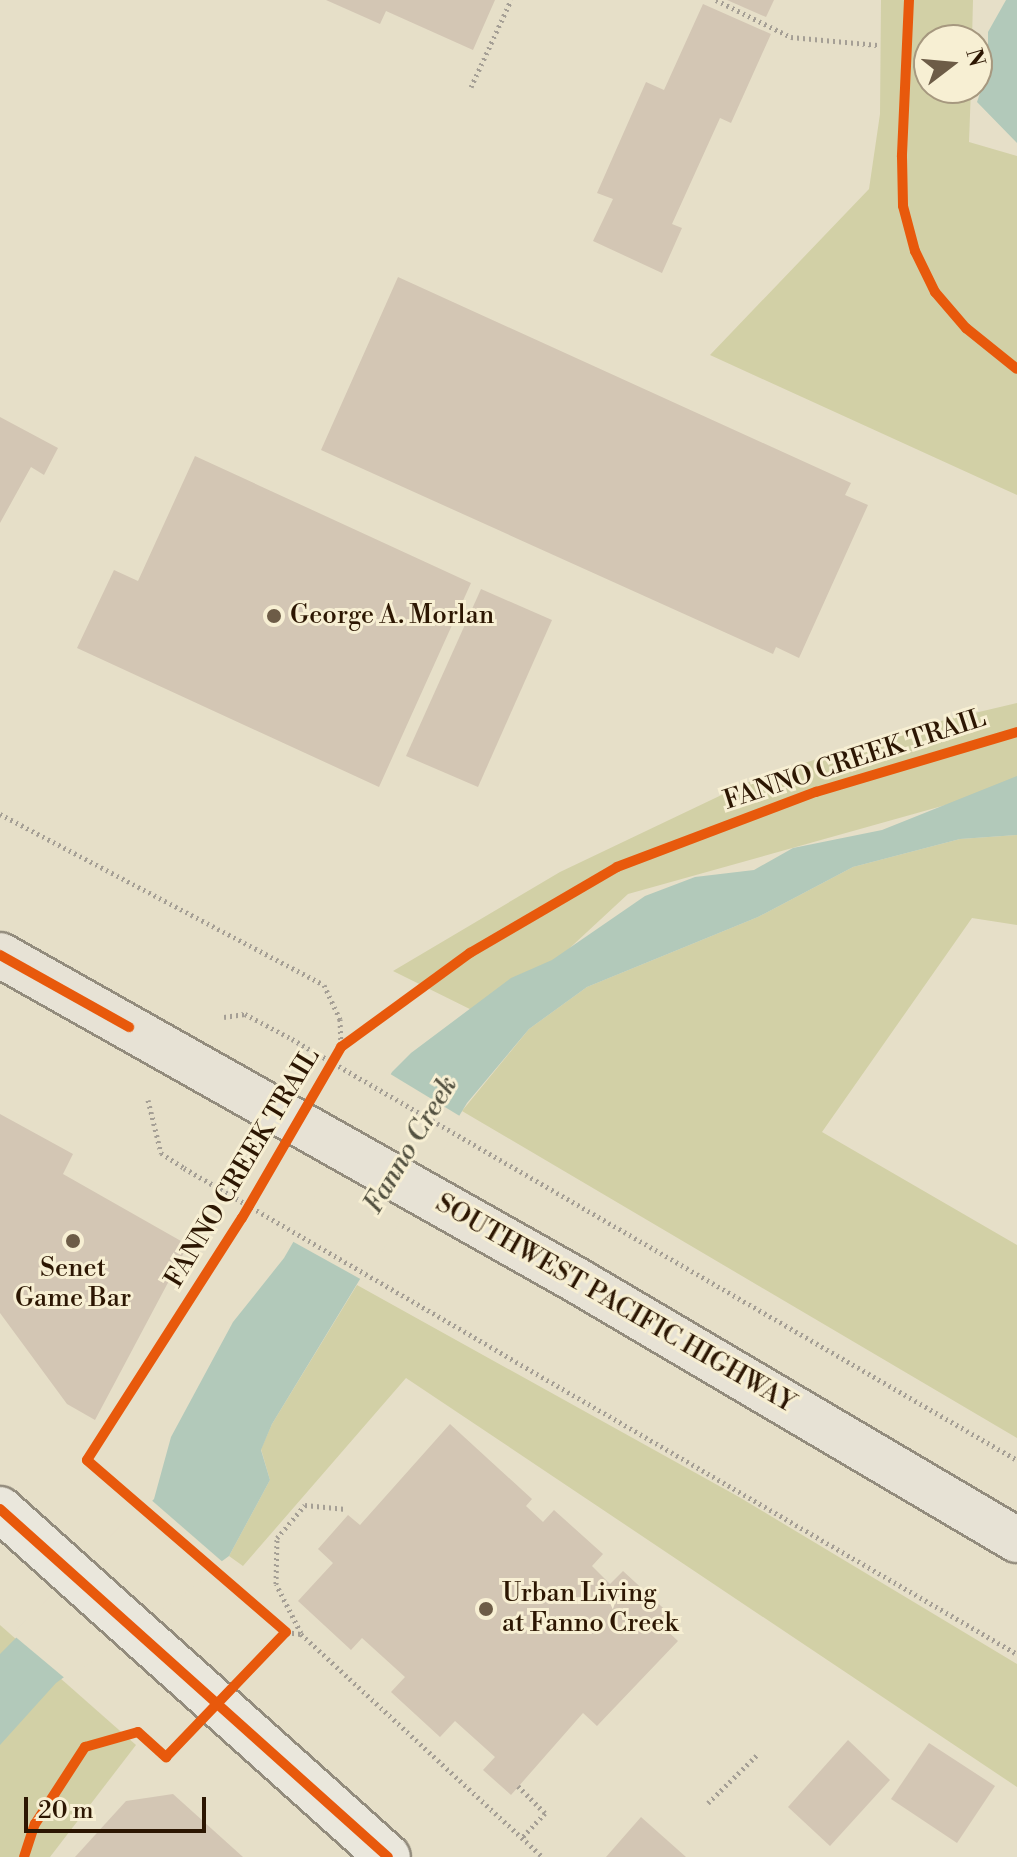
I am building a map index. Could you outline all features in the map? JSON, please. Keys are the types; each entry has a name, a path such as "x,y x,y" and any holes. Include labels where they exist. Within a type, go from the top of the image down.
{"highway":[{"name":"SOUTHWEST PACIFIC HIGHWAY","path":"0,955 578,1281 1017,1540"}],"street":[{"path":"14,1522 388,1857"}],"path":[{"path":"471,87 511,0"},
{"path":"716,0 791,37 878,45"},
{"path":"0,814 324,985 340,1019 341,1047"},
{"path":"267,1026 1017,1460"},
{"path":"184,1168 528,1365 1017,1654"},
{"path":"346,1509 305,1505 277,1538 276,1584 301,1634 543,1857"},
{"path":"286,1632 301,1634"},
{"path":"708,1803 759,1753"},
{"path":"518,1786 545,1813 522,1838"}],"shaded area":[{"path":"881,0 973,0 972,24 913,24 913,104 970,104 969,142 1017,156 1017,495 710,355 869,189 880,114"},
{"path":"1017,703 1017,785 628,894 492,1020 393,971 560,872 753,780 911,728"},
{"path":"1017,835 1017,925 972,918 822,1132 1017,1245 1017,1438 462,1111 529,1029 587,987 758,917 853,867 960,839"},
{"path":"357,1285 739,1497 1017,1664 1017,1787 406,1378 243,1566 229,1556 270,1480 261,1449 272,1424"},
{"path":"0,1625 136,1745 50,1857 0,1857"}],"water":[{"path":"1006,0 1017,0 1017,143 979,104 993,104 992,24"},
{"name":"Fanno Creek","path":"1017,776 1017,835 960,839 853,867 758,917 587,987 529,1029 467,1103 272,1424 261,1450 270,1480 229,1556 56,1683 0,1745 0,1654 154,1499 171,1437 233,1322 284,1258 392,1072 411,1053 511,978 552,960 645,896 695,877 754,870 793,848 882,830"}],"pier":[{"path":"387,1072 463,1118 364,1281 290,1240"},
{"path":"149,1498 225,1564 67,1680 12,1634"}],"building":[{"path":"326,0 495,0 473,50 386,11 380,24"},
{"path":"727,0 774,0 766,17"},
{"path":"703,4 771,34 731,123 720,118 672,224 682,228 662,273 593,241 613,199 597,193 646,82 664,90"},
{"path":"398,277 851,483 845,495 868,505 799,658 776,647 773,654 321,450"},
{"path":"0,417 58,448 44,475 31,467 0,523"},
{"name":"George A. Morlan","path":"195,456 471,583 379,787 77,648 114,570 138,581"},
{"path":"481,589 552,620 478,787 406,756"},
{"path":"0,1114 73,1154 63,1174 188,1245 95,1420 67,1404 0,1313"},
{"name":"Urban Living at Fanno Creek","path":"450,1424 532,1499 526,1506 543,1522 554,1510 603,1554 592,1566 610,1584 623,1571 674,1618 664,1628 678,1641 597,1726 583,1713 511,1795 483,1770 495,1757 455,1721 440,1737 391,1692 405,1677 362,1638 351,1650 298,1601 333,1563 318,1549 348,1515 360,1525"},
{"path":"848,1740 890,1780 830,1846 788,1807"},
{"path":"929,1743 995,1786 957,1843 891,1799"},
{"path":"173,1794 243,1857 75,1857 126,1801"},
{"path":"641,1817 686,1857 606,1857"}],"cycle path":[{"path":"909,0 902,157 903,206 915,251 935,292 966,328 1017,369"},
{"name":"FANNO CREEK TRAIL","path":"24,1857 35,1824 85,1747 138,1732 166,1757 286,1632 87,1460 242,1218 341,1047 470,953 617,867 816,792 1017,732"},
{"path":"0,955 129,1027"},
{"path":"0,1509 388,1857"}],"place":[{"name":"George A. Morlan","path":"274,616"},
{"name":"Senet Game Bar","path":"73,1241"},
{"name":"Urban Living at Fanno Creek","path":"486,1609"}]}
